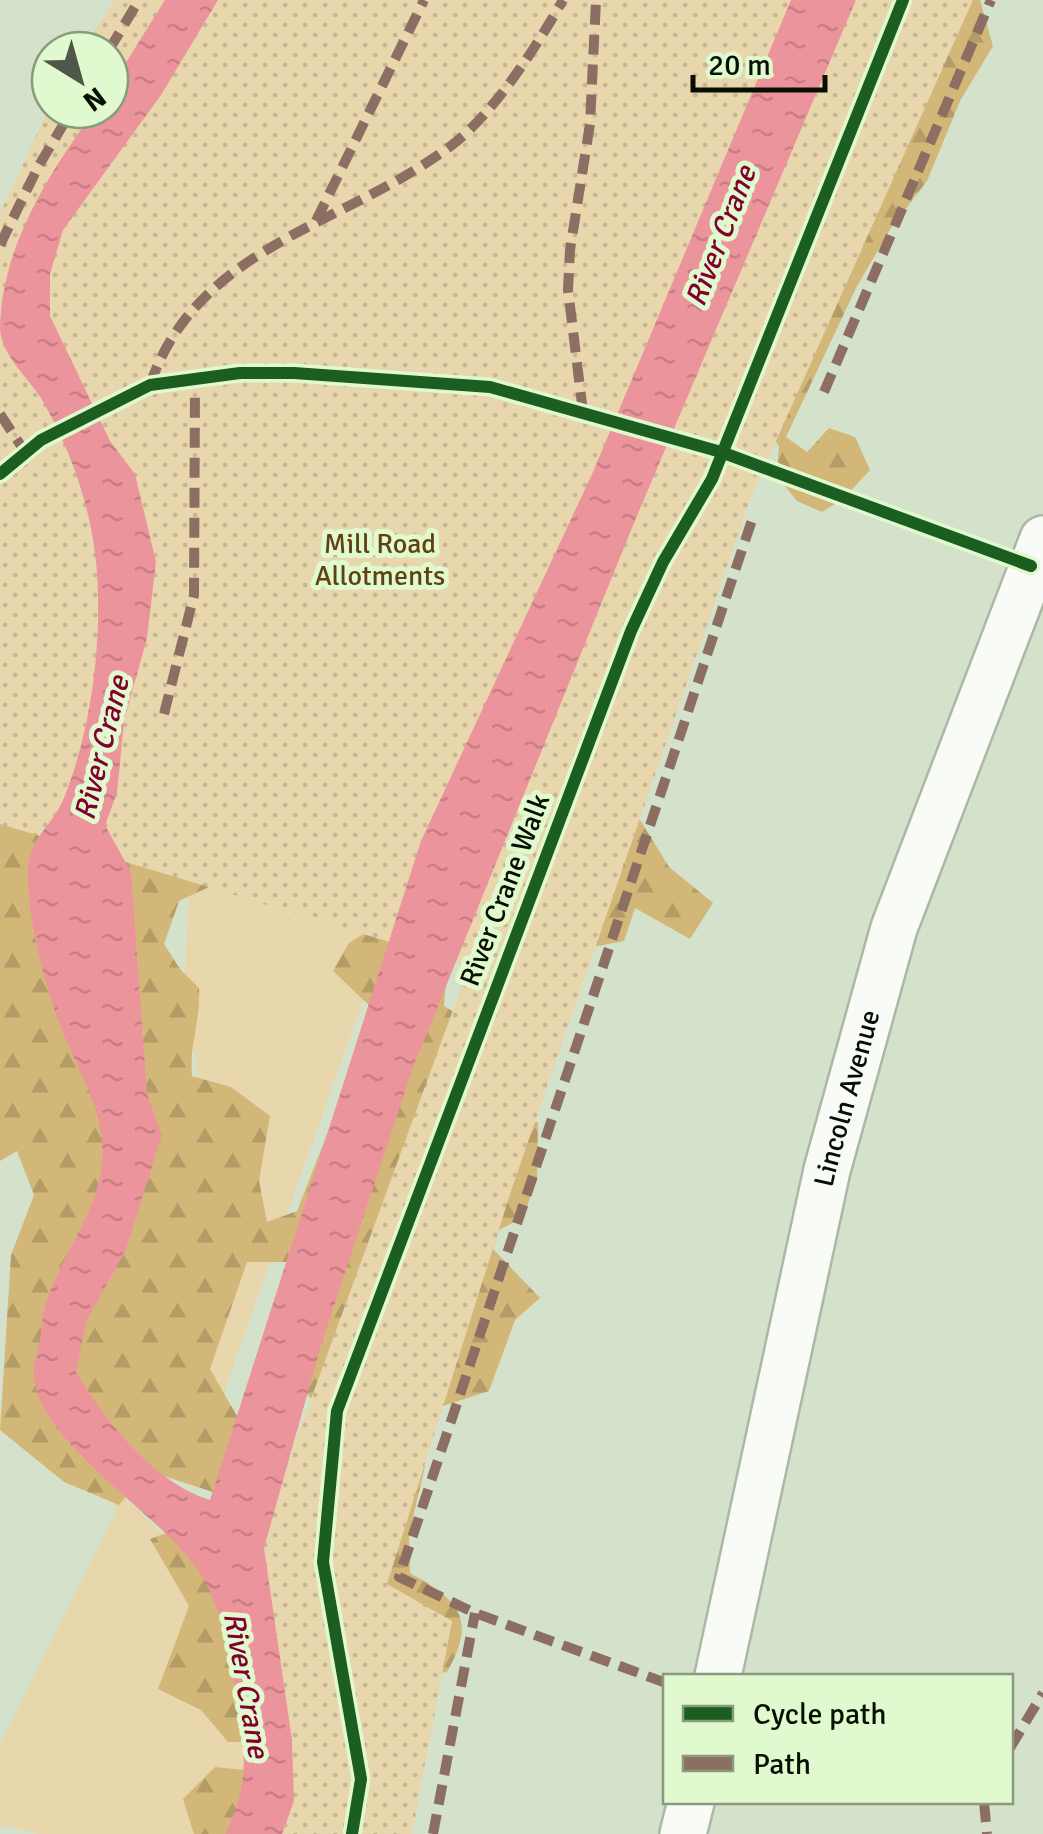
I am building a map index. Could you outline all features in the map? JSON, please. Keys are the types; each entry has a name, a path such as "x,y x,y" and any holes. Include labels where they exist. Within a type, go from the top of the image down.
{"street":[{"name":"Lincoln Avenue","path":"718,1674 826,1170 894,928 1043,540"},
{"path":"683,1834 690,1804"}],"green space":[{"name":"Mill Road Allotments","path":"114,0 973,0 752,495 512,1188 387,1584 452,1621 412,1834 225,1834 242,1799 245,1753 226,1632 469,966 0,824 0,213 39,130 130,130 130,30 95,30"},
{"path":"952,0 980,0 993,46 960,101 927,181 891,228 856,288 786,437 807,452 829,428 855,437 870,470 843,499 822,512 797,501 777,476 779,446 764,427"},
{"path":"0,588 209,887 179,901 164,944 180,969 199,988 192,1076 231,1087 270,1116 259,1181 267,1222 297,1211 375,1011 333,971 349,943 407,907 447,971 444,1006 470,1022 516,1120 538,1122 537,1179 523,1217 499,1230 493,1249 540,1298 515,1320 489,1391 440,1407 312,1399 265,1355 291,1262 247,1262 210,1369 241,1423 216,1493 148,1471 119,1505 64,1482 0,1430 11,1255 34,1195 17,1151 0,1161"},
{"path":"639,818 669,867 713,903 690,939 635,908 624,941 577,950"},
{"path":"192,819 397,905 228,1381 213,1438 181,1440 199,1081 184,993"},
{"path":"383,1462 425,1466 409,1535 410,1573 441,1593 458,1613 461,1638 447,1672 417,1676 368,1582"},
{"path":"110,1482 202,1574 226,1632 245,1753 242,1799 225,1834 39,1834 0,1825 0,1745 116,1512"},
{"path":"177,1529 218,1579 274,1742 228,1742 201,1710 158,1689 189,1606 150,1539"},
{"path":"215,1767 292,1775 317,1834 194,1834 183,1799"}],"water":[{"name":"River Crane","path":"165,0 218,0 161,95 63,230 50,274 50,316 110,441 135,474 156,562 147,638 124,721 117,793 105,825 131,872 147,1094 162,1135 125,1252 86,1321 76,1372 117,1430 150,1465 210,1500 421,841 593,472 791,0 856,0 636,518 412,1070 322,1342 264,1548 292,1740 294,1801 282,1834 225,1834 239,1798 243,1751 225,1635 203,1578 187,1555 59,1430 42,1404 34,1378 47,1299 88,1214 102,1163 95,1107 58,1020 41,966 30,910 28,872 32,850 64,798 81,745 96,658 98,601 95,551 80,485 44,403 3,342 2,300 18,241 31,213 81,130 130,130 130,56"}],"marked path":[{"path":"121,30 139,0"},
{"path":"316,221 424,0"},
{"path":"150,385 172,338 202,300 239,269 279,242 411,173 468,131 514,78 563,0"},
{"path":"583,412 568,290 570,250 590,124 596,0"},
{"path":"824,392 991,0"},
{"path":"0,245 60,130"},
{"path":"164,714 194,595 195,383"},
{"path":"0,414 25,452"},
{"path":"663,1682 475,1613 399,1577 753,517"},
{"path":"433,1834 475,1613"},
{"path":"1013,1743 1043,1693"},
{"path":"984,1804 987,1834"}],"cycle path":[{"name":"River Crane Walk","path":"352,1834 361,1779 323,1562 337,1411 631,631 663,562 712,479 903,0"},
{"path":"0,474 41,440 150,385 240,373 294,373 490,387 721,452 1031,566"}]}
